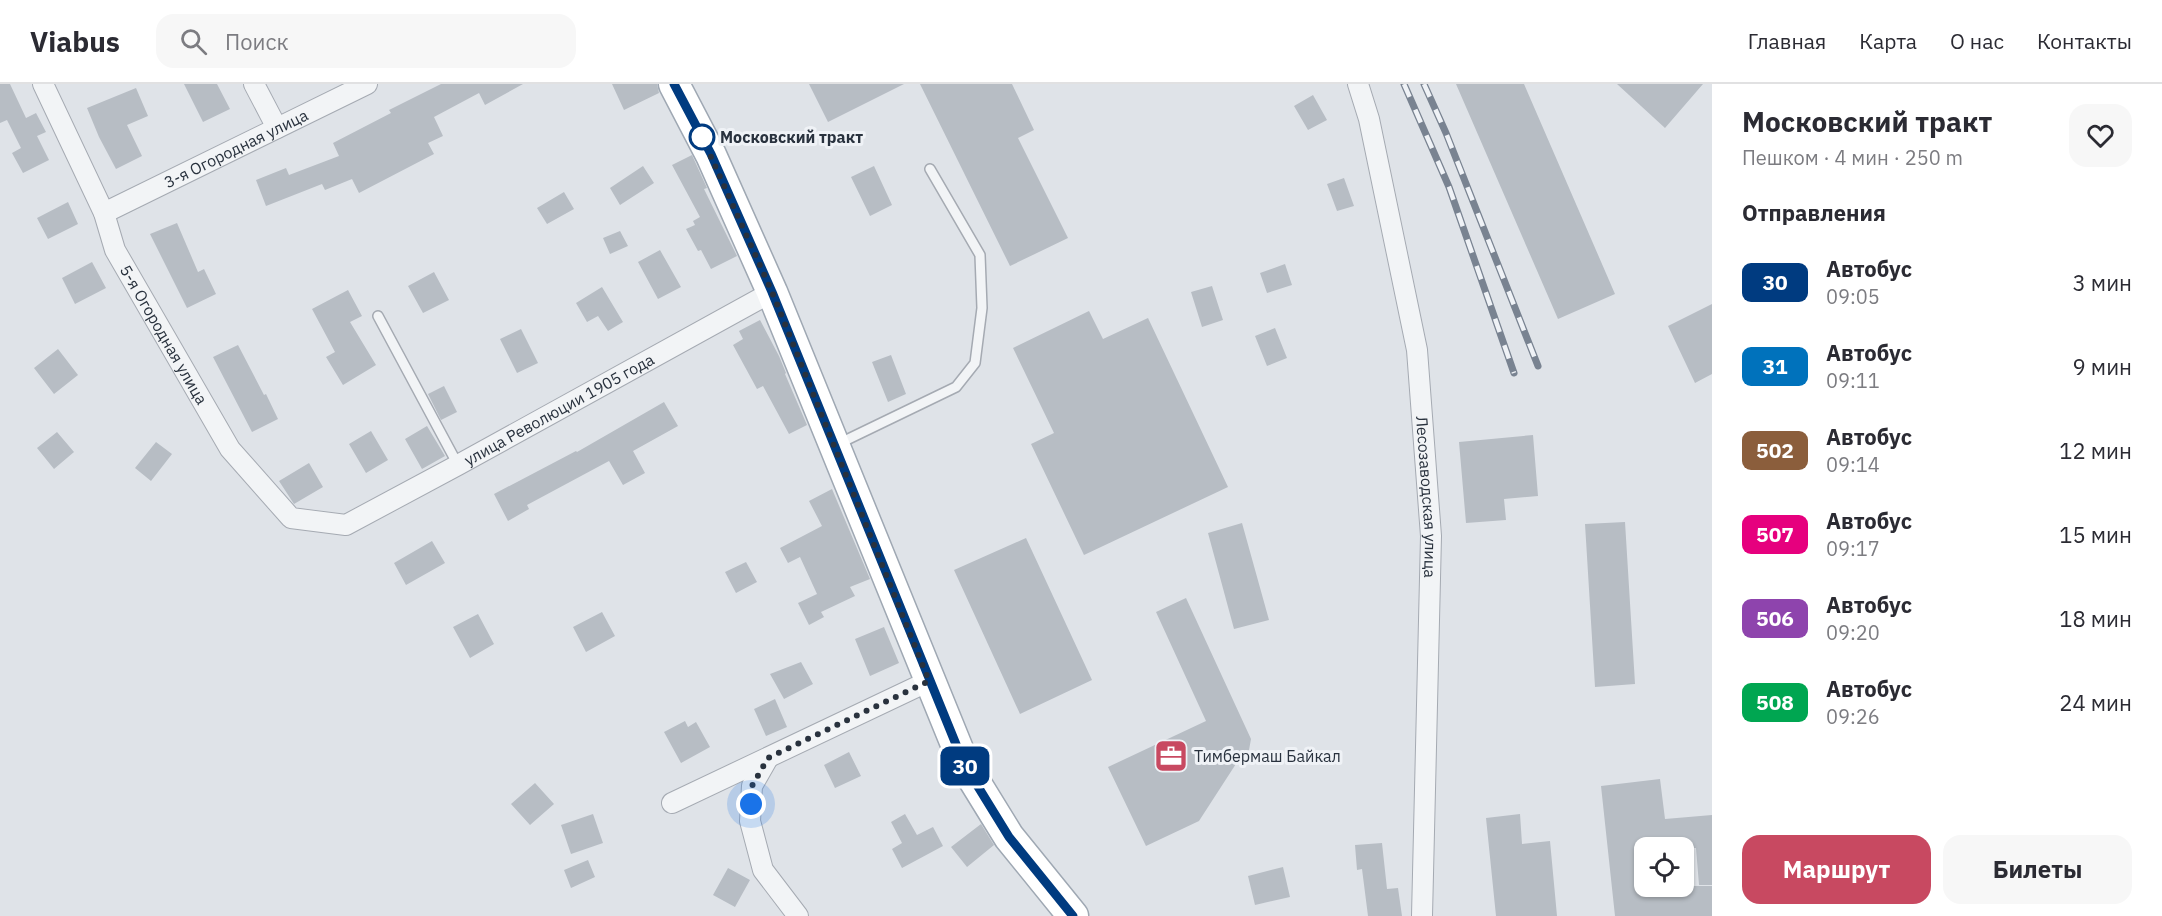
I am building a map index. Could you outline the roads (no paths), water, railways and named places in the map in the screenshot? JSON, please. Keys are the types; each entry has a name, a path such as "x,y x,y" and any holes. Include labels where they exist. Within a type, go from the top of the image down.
{"main road":[{"path":"674,84 711,154 772,292 964,764 1009,837 1073,916"}],"street":[{"name":"5-я Огородная улица","path":"43,84 104,213 115,250 230,449 291,518 346,525"},
{"path":"254,84 277,128"},
{"name":"3-я Огородная улица","path":"104,213 367,84"},
{"name":"Лесозаводская улица","path":"1359,84 1369,119 1417,350 1430,524 1422,916"},
{"name":"улица Революции 1905 года","path":"346,525 772,292"},
{"path":"672,803 929,681"},
{"path":"768,758 752,786 750,821 763,870 798,916"}],"lane":[{"path":"833,446 956,387 975,363 982,308 980,255 930,169"},
{"path":"378,316 458,465"}],"railway":[{"path":"1404,84 1449,187 1514,373"},
{"path":"1424,84 1446,133 1538,366"}],"place":[{"name":"Московский тракт","path":"702,137"},
{"name":"Тимбермаш Байкал","path":"1171,756"}]}
